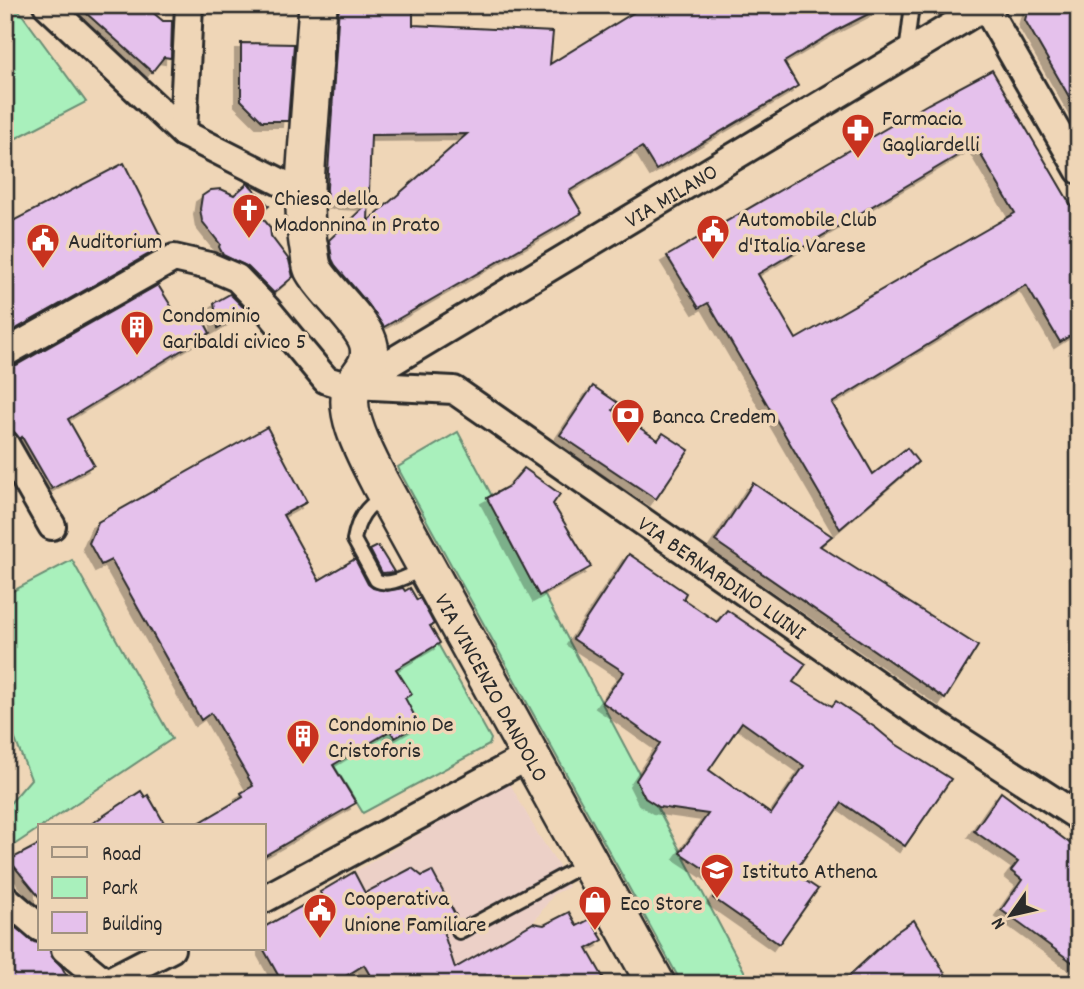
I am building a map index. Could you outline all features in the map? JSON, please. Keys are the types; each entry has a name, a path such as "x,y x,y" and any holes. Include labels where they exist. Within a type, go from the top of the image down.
{"street":[{"path":"47,5 183,133 304,194"},
{"path":"183,133 189,5"},
{"path":"318,5 304,194 306,228 313,268 369,344 368,363 363,374 353,384"},
{"path":"986,6 1079,170"},
{"name":"VIA MILANO","path":"353,384 986,6"},
{"name":"VIA BERNARDINO LUINI","path":"5,353 174,258 209,266 237,278 266,307 326,380 346,386 353,384 454,390 915,711 1079,817"},
{"name":"VIA VINCENZO DANDOLO","path":"353,384 349,411 358,436 387,495 656,984"},
{"path":"5,444 52,526"},
{"path":"266,898 529,754"},
{"path":"5,898 38,926"},
{"path":"66,950 104,983 169,950"}],"lane":[{"path":"906,54 912,5"},
{"path":"387,495 369,505 358,521 354,540 376,580 382,584 427,568"},
{"path":"459,932 589,862"}],"shaded area":[{"path":"509,782 569,887 554,894 533,923 577,928 588,948 527,984 375,984 320,892"}],"green space":[{"path":"5,5 15,5 86,102 5,144"},
{"path":"458,432 751,984 682,984 400,472 398,467"},
{"path":"72,560 172,739 45,824 38,824 38,829 14,845 5,836 5,809 31,779 12,732 5,730 5,595"},
{"path":"438,644 491,739 489,745 363,813 325,751 409,651 414,659"}],"building":[{"path":"77,5 144,5 163,21 172,21 171,58 164,57 152,72"},
{"path":"339,5 413,5 413,25 553,32 550,64 646,5 886,5 784,62 798,86 656,170 642,147 569,191 582,213 384,327 335,265 329,240 367,204 326,202","holes":["467,134 368,221 371,135"]},
{"path":"1029,5 1079,5 1079,114 1025,20"},
{"path":"241,43 294,44 288,121 262,121 241,100"},
{"path":"992,70 1079,219 1079,330 1060,342 1026,285 832,403 873,474 907,448 918,462 840,529 708,303 699,308 667,256 928,104","holes":["975,145 1015,213 796,339 758,274"]},
{"path":"124,163 165,245 5,335 5,225"},
{"name":"Chiesa della Madonnina in Prato","path":"248,183 269,206 259,214 270,227 271,236 289,260 293,277 274,293 248,267 223,255 220,244 202,221 202,196 211,190 221,189 234,195"},
{"path":"158,285 181,322 199,312 210,333 68,419 94,465 52,489 22,437 20,439 5,424 5,369"},
{"path":"230,294 247,311 218,328 214,303"},
{"name":"Banca Credem","path":"593,386 618,403 613,410 658,440 663,433 689,450 656,499 560,435"},
{"path":"267,427 307,502 283,515 319,580 355,559 368,584 373,588 387,591 403,588 405,591 410,588 417,600 420,598 434,624 430,626 440,643 396,669 412,694 405,698 419,724 395,738 390,731 333,765 356,803 266,855 266,824 197,824 243,797 241,793 253,786 211,713 201,720 111,560 101,565 89,543 98,522"},
{"path":"524,468 560,494 553,504 591,567 539,596 487,498 509,486"},
{"path":"753,483 832,536 820,546 978,646 945,699 715,541"},
{"path":"378,546 394,572 382,573 370,550"},
{"path":"629,554 686,593 683,599 717,622 727,610 806,664 793,682 832,706 836,701 894,743 951,779 905,846 842,803 794,873 818,889 779,944 713,898 724,882 680,853 708,814 659,807 645,798 636,780 660,743 602,702 624,672 573,639","holes":["742,722 804,766 771,814 709,770"]},
{"path":"141,791 145,797 148,795 165,824 91,824"},
{"path":"1001,792 1079,850 1079,967 1001,910 1022,880 1011,871 1018,862 974,831"},
{"path":"38,845 38,896 9,860"},
{"path":"412,868 422,876 432,871 456,916 441,925 455,968 533,923 544,925 569,912 577,926 590,919 603,940 587,949 607,984 375,984 364,965 333,984 283,984 264,950 266,926 322,895 320,892 354,872 365,893"},
{"path":"914,920 951,984 840,984 895,933"},
{"path":"14,926 30,940 38,942 38,950 50,950 71,984 5,984 5,931"}],"place":[{"name":"Farmacia Gagliardelli","path":"858,160"},
{"name":"Chiesa della Madonnina in Prato","path":"249,240"},
{"name":"Automobile Club d'Italia Varese","path":"713,261"},
{"name":"Auditorium","path":"43,270"},
{"name":"Condominio Garibaldi civico 5","path":"137,357"},
{"name":"Banca Credem","path":"628,445"},
{"name":"Condominio De Cristoforis","path":"303,766"},
{"name":"Istituto Athena","path":"717,900"},
{"name":"Eco Store","path":"595,932"},
{"name":"Cooperativa Unione Familiare","path":"320,940"}]}
